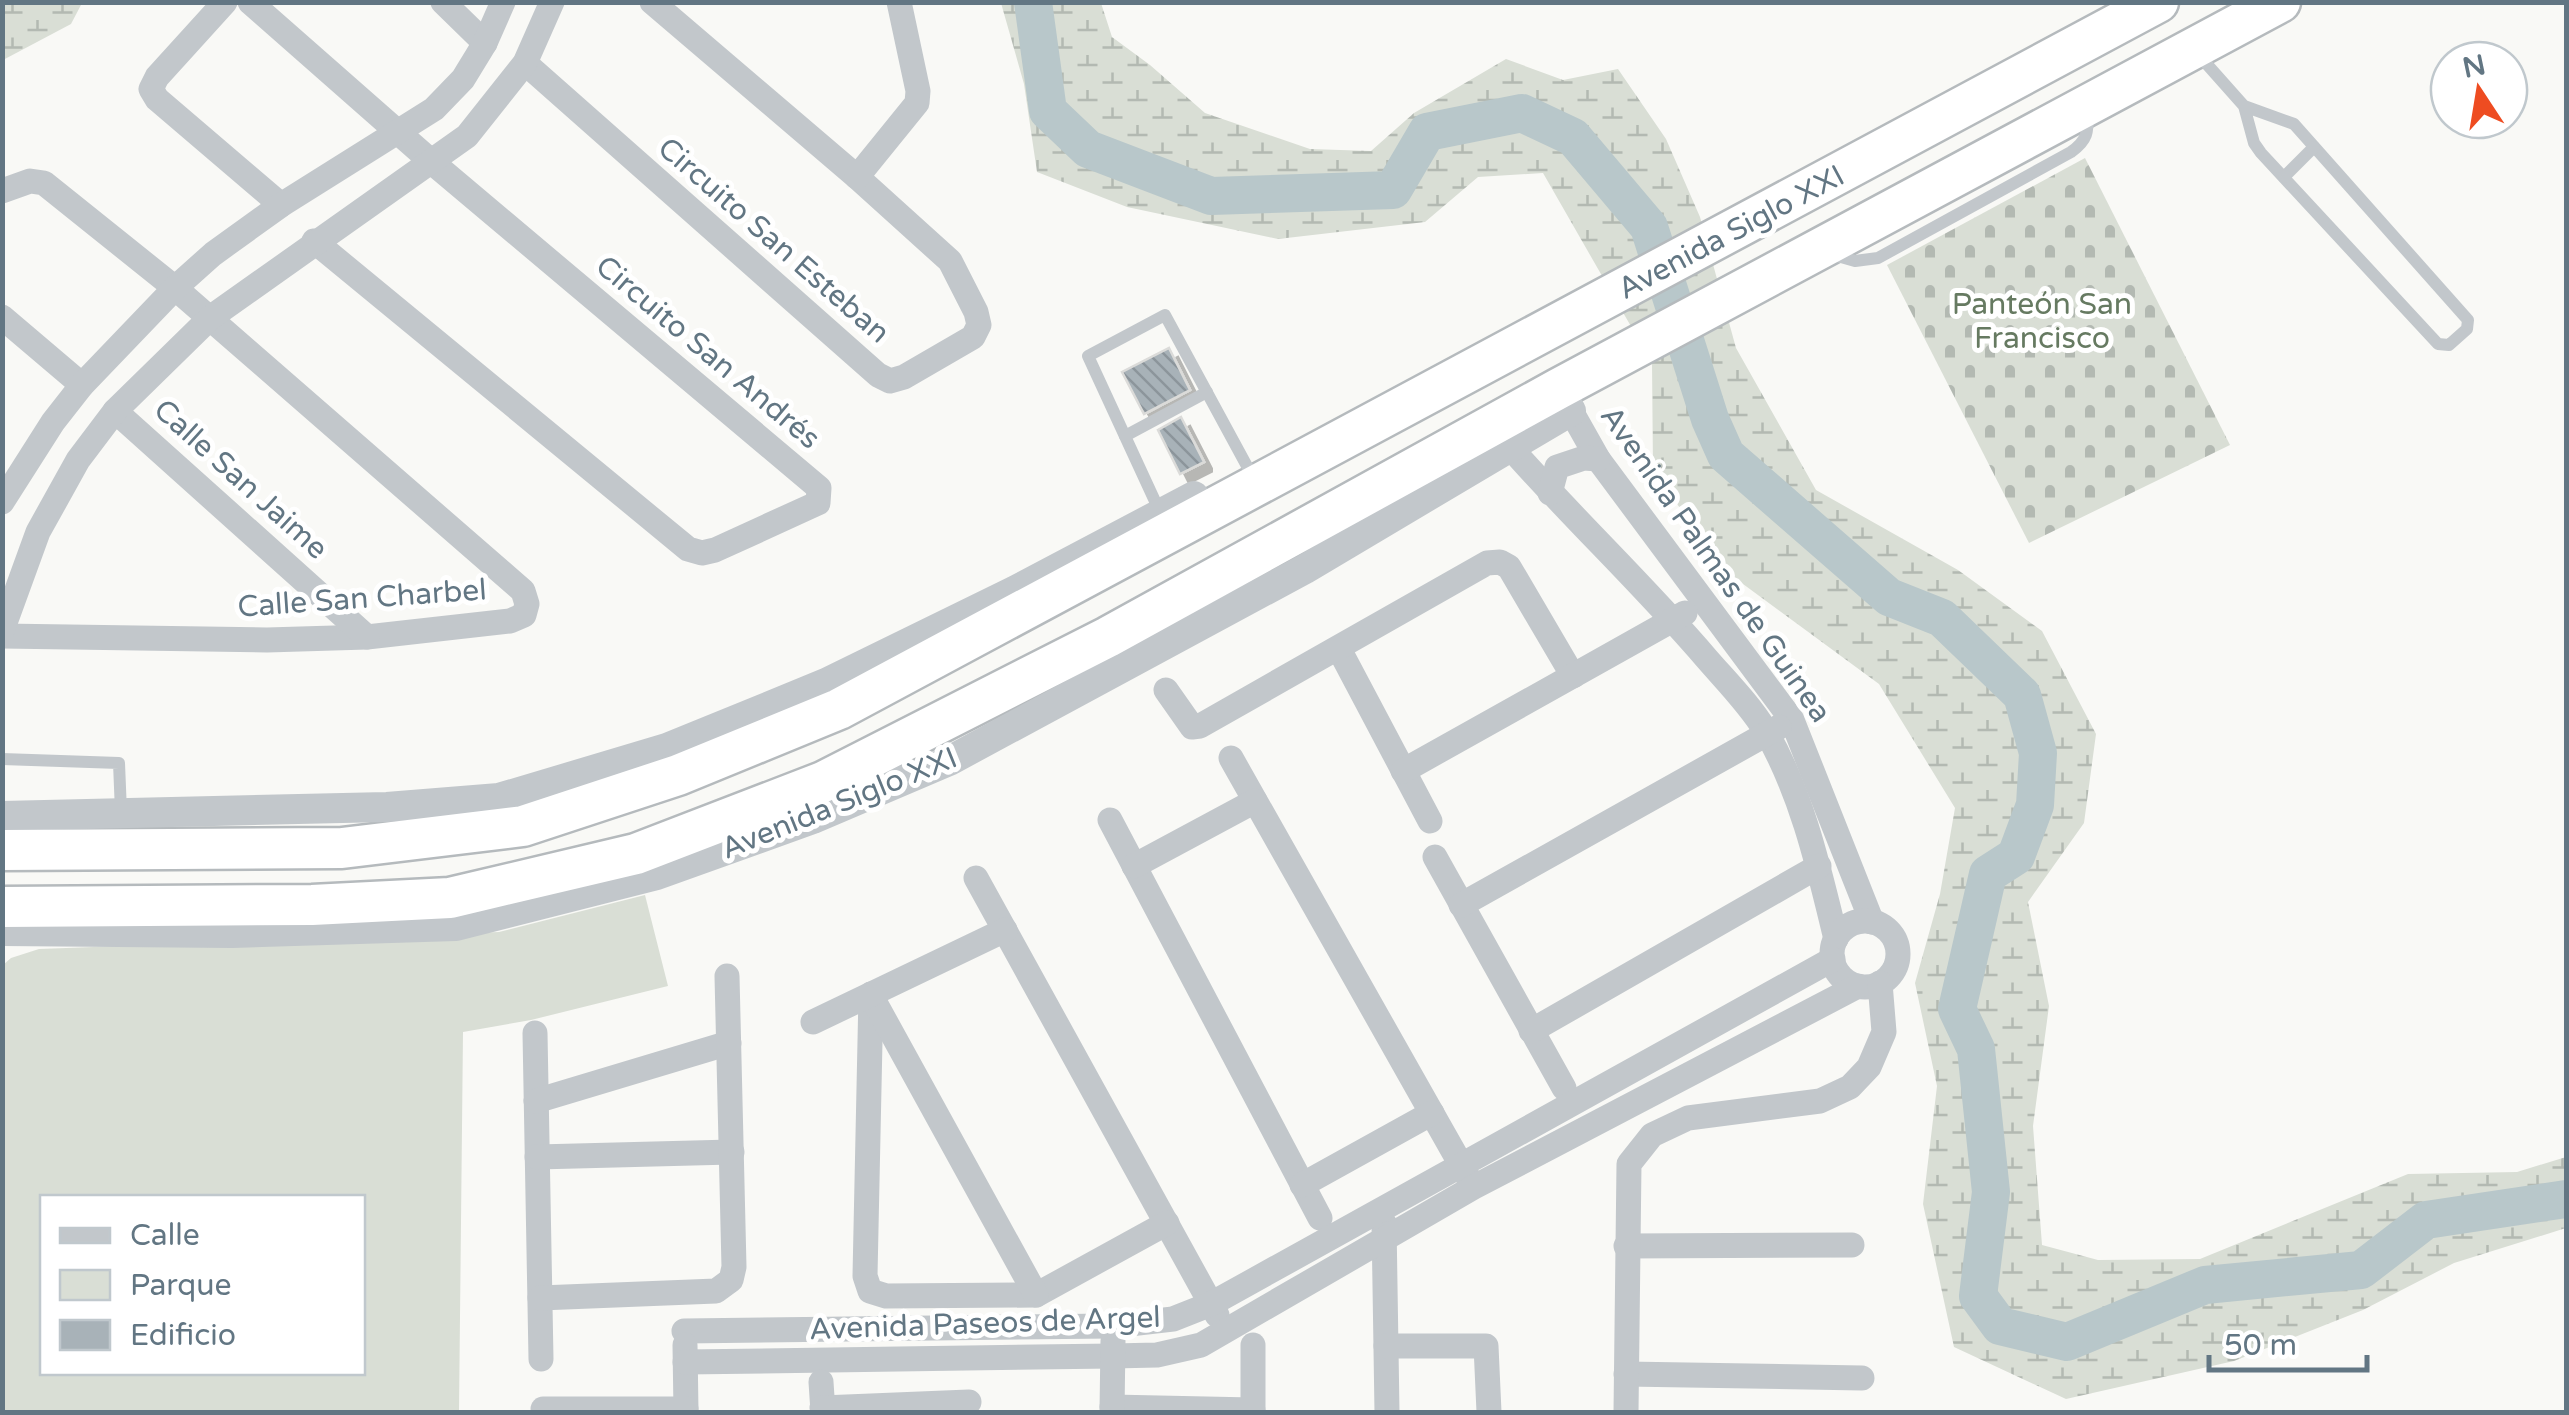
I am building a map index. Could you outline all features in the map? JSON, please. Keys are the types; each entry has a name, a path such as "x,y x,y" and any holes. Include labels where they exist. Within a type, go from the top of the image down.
{"highway":[{"name":"Avenida Siglo XXI","path":"2,850 148,826 342,848 523,826 832,696 1165,524 1304,462 2158,2"},
{"name":"Avenida Siglo XXI","path":"5,926 312,905 453,912 636,854 823,782 1115,652 1564,400 1638,347 2280,2"}],"street":[{"path":"225,2 150,89 281,206"},
{"path":"250,2 432,163"},
{"path":"442,2 485,43"},
{"path":"2,502 52,422 82,385 176,288 214,254 281,206 434,110 463,78 485,43 502,2"},
{"path":"2,634 38,532 78,460 115,411 210,318 467,136 525,63 552,2"},
{"name":"Circuito San Esteban","path":"525,63 878,375 890,380 904,377 972,337 979,325 976,312 950,261 652,2"},
{"path":"857,177 917,104 918,91 899,2"},
{"name":"Circuito San Andrés","path":"314,241 688,549 702,553 715,550 818,503 819,488 432,163"},
{"path":"2,191 30,181 44,183 210,318"},
{"path":"2,317 82,385"},
{"name":"Calle San Charbel","path":"2,634 267,640 367,636 510,621 524,614 527,604 523,592 210,318"},
{"name":"Avenida Siglo XXI","path":"1115,652 1305,568 1509,446 1564,400"},
{"name":"Avenida Palmas de Guinea","path":"1564,400 1598,459 1792,720 1872,922"},
{"name":"Calle San Jaime","path":"115,411 367,636"},
{"name":"Avenida Palmas de Guinea","path":"1509,446 1673,619 1754,713 1798,806 1819,866 1834,949"},
{"path":"1550,493 1558,467 1584,458 1598,459"},
{"name":"Avenida Siglo XXI","path":"1165,524 1248,468 1263,462 1304,462"},
{"path":"1166,690 1186,723 1192,728 1200,726 1487,563 1500,562 1510,568 1573,676"},
{"path":"1403,770 1702,602"},
{"path":"1338,649 1430,821"},
{"path":"1461,905 1792,720"},
{"path":"1231,758 1474,1187"},
{"path":"1134,866 1255,801"},
{"path":"2,802 17,817"},
{"name":"Avenida Siglo XXI","path":"17,817 148,826"},
{"path":"1110,820 1320,1218"},
{"path":"1435,856 1569,1095 1834,949 1850,925 1872,922 1892,934 1899,956 1890,976 1869,985 1841,976 1834,949"},
{"path":"1531,1032 1819,866"},
{"path":"976,878 1227,1331"},
{"path":"813,1022 1005,930"},
{"path":"540,1298 683,1295 716,1291 731,1280 734,1267 728,976"},
{"path":"1626,1412 1629,1164 1652,1136 1688,1118 1820,1101 1850,1086 1869,1066 1884,1032 1869,985"},
{"name":"Avenida Paseos de Argel","path":"685,1362 1157,1355 1201,1345 1474,1187 1869,985"},
{"path":"871,994 865,1276 870,1291 886,1296 1036,1296 1167,1223"},
{"path":"871,994 1036,1296"},
{"path":"535,1033 540,1358"},
{"path":"536,1101 729,1043"},
{"name":"Avenida Paseos de Argel","path":"684,1331 1112,1326 1174,1318 1211,1304 1461,1164 1569,1095"},
{"path":"1302,1185 1432,1113"},
{"path":"537,1157 732,1152"},
{"path":"1383,1208 1386,1412"},
{"path":"1626,1246 1852,1244"},
{"path":"542,1402 686,1411 683,1295"},
{"path":"1112,1326 1112,1410 1253,1412 1253,1345"},
{"path":"822,1401 970,1407 970,1329"},
{"path":"1386,1346 1486,1346 1489,1412"},
{"path":"1626,1374 1862,1378"}],"lane":[{"path":"2193,49 2244,106 2254,143 2438,344 2449,344 2467,330 2468,320 2294,124 2244,106"},
{"path":"2284,178 2314,147"},
{"path":"1165,524 1088,356 1165,314 1248,468"},
{"path":"1125,436 1207,392"},
{"path":"2,759 119,763 148,826"}],"green space":[{"path":"3,2 82,3 71,24 3,60"},
{"path":"1001,3 1101,3 1112,37 1205,113 1310,149 1371,151 1414,113 1506,59 1563,80 1618,69 1666,139 1700,217 1736,348 1816,490 1958,570 2042,631 2096,734 2084,823 2028,902 2049,1006 2033,1126 2042,1245 2098,1260 2200,1259 2408,1174 2517,1172 2566,1157 2566,1228 2454,1263 2363,1310 2234,1361 2066,1399 1954,1347 1923,1204 1937,1086 1915,983 1940,894 1955,808 1879,684 1724,570 1653,470 1652,363 1543,173 1478,177 1425,222 1278,239 1127,207 1037,172 1024,84"},
{"name":"Panteón San Francisco","path":"2085,158 2230,445 2029,543 1887,265"},
{"path":"645,895 668,986 531,1020 463,1032 459,1412 3,1412 3,965 11,958 39,949 499,932"}],"building":[{"path":"1169,348 1190,390 1144,414 1122,372"},
{"path":"1181,417 1204,462 1180,474 1158,430"}],"waterway":[{"path":"1033,2 1048,111 1088,149 1211,196 1393,190 1427,132 1522,113 1573,137 1649,227 1710,419 1726,455 1889,597 1942,618 2022,695 2038,753 2035,805 2016,856 1988,874 1957,1009 1976,1049 1991,1192 1978,1296 2000,1326 2067,1342 2205,1285 2361,1270 2426,1220 2566,1199"}]}
